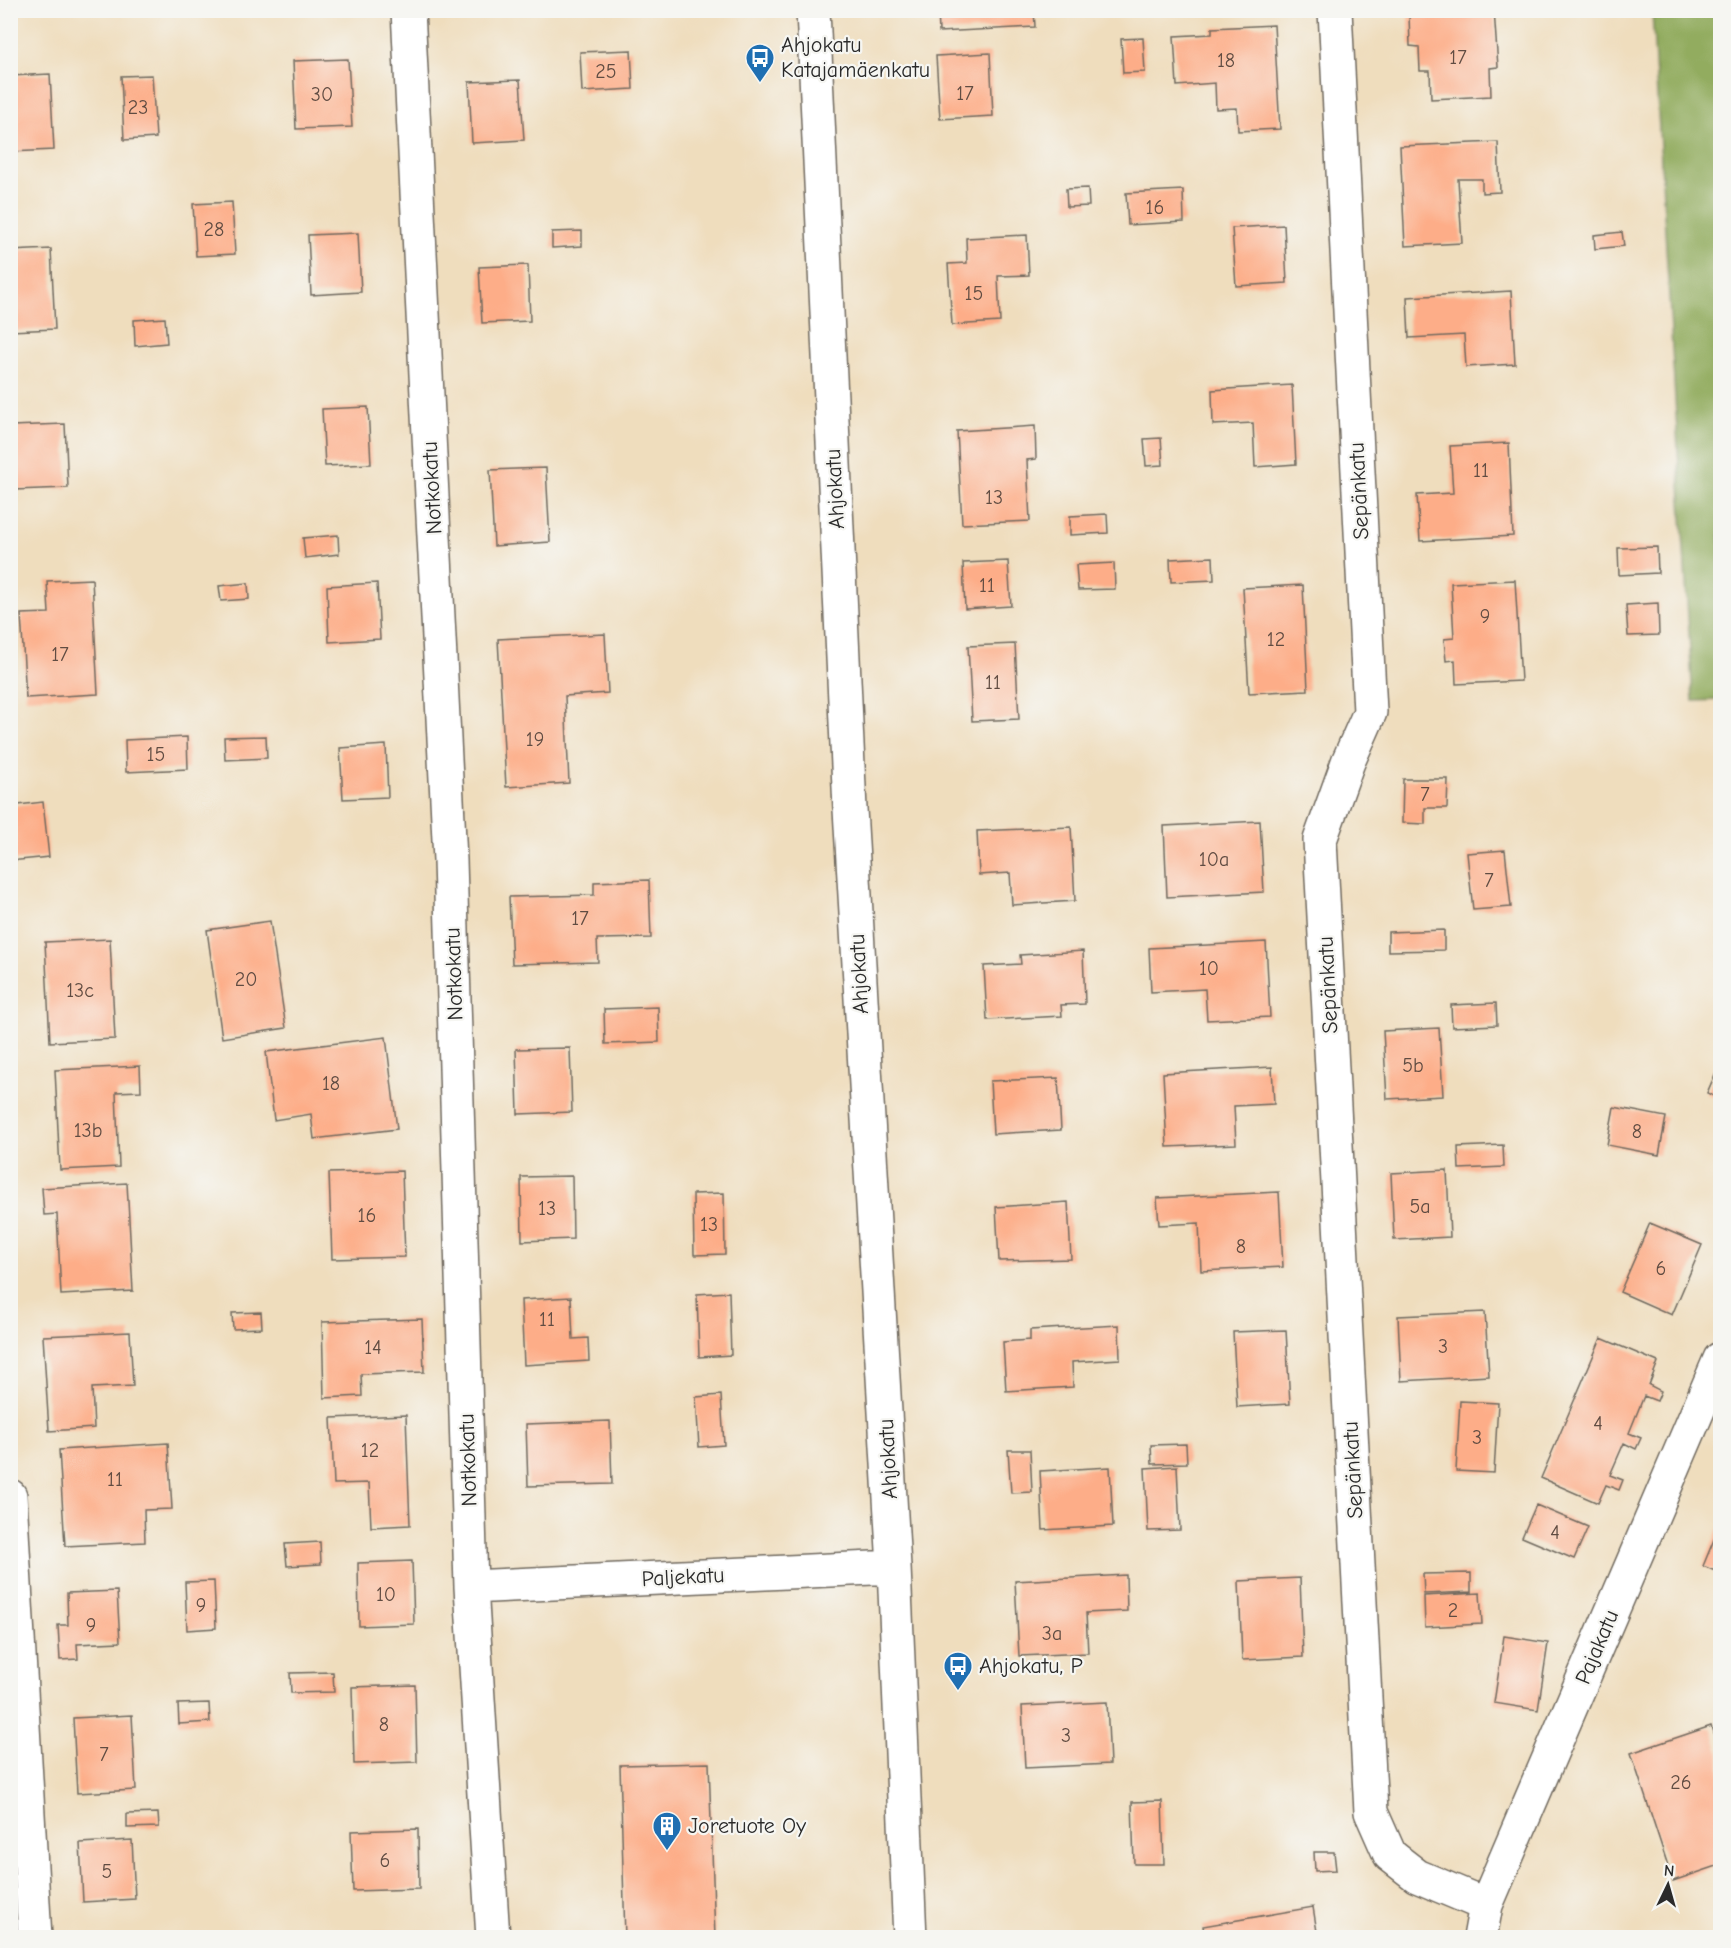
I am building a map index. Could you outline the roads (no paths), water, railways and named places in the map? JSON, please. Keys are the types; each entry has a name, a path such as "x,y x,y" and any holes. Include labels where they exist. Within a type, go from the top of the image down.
{"street":[{"name":"Notkokatu","path":"408,10 450,860 471,1587 493,1938"},
{"name":"Ahjokatu","path":"813,10 850,821 894,1567 910,1938"},
{"name":"Sepänkatu","path":"1335,10 1370,712 1348,762 1320,840 1371,1812 1390,1855 1417,1876 1486,1905"},
{"name":"Pajakatu","path":"1480,1938 1486,1905 1720,1359"},
{"path":"10,1496 35,1938"},
{"name":"Paljekatu","path":"471,1587 894,1567"}],"place":[{"name":"Ahjokatu Katajamäenkatu","path":"760,84"},
{"name":"Ahjokatu, P","path":"958,1692"},
{"name":"Joretuote Oy","path":"667,1852"}]}
